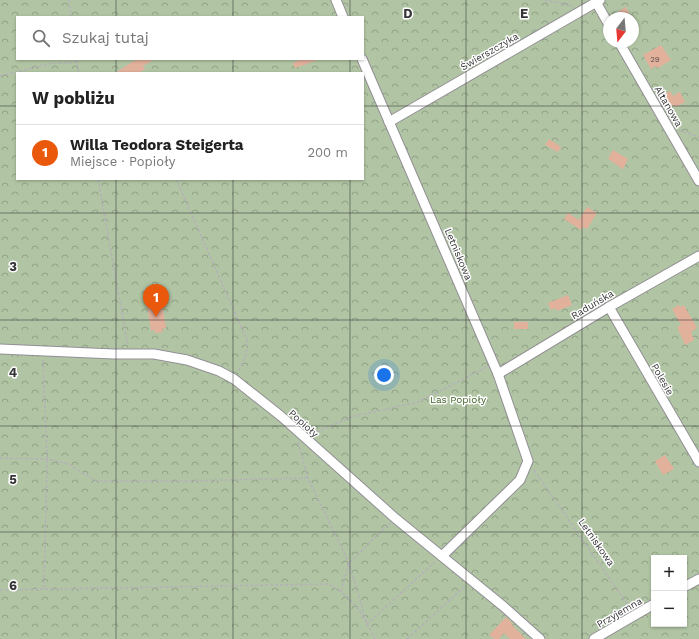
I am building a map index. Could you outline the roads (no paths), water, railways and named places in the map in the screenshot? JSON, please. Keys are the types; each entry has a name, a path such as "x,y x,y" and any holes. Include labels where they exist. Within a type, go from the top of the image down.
{"street":[{"path":"336,0 344,16"},
{"path":"598,1 603,12"},
{"name":"Świerszczyka","path":"389,122 598,1"},
{"name":"Altanowa","path":"622,48 699,181"},
{"name":"Letniskowa","path":"362,60 494,363 528,461 520,480 442,556"},
{"name":"Raduńska","path":"498,374 608,307 699,256"},
{"name":"Polesie","path":"608,307 699,462"},
{"name":"Popioły","path":"0,349 106,354 154,354 186,360 219,371 234,379 282,417 395,518 503,606 540,639"},
{"path":"687,585 699,579"},
{"name":"Przyjemna","path":"594,639 651,606"}],"place":[{"name":"Willa Teodora Steigerta","path":"156,317"}],"park label":[{"name":"Las Popioły","path":"458,399"}]}
